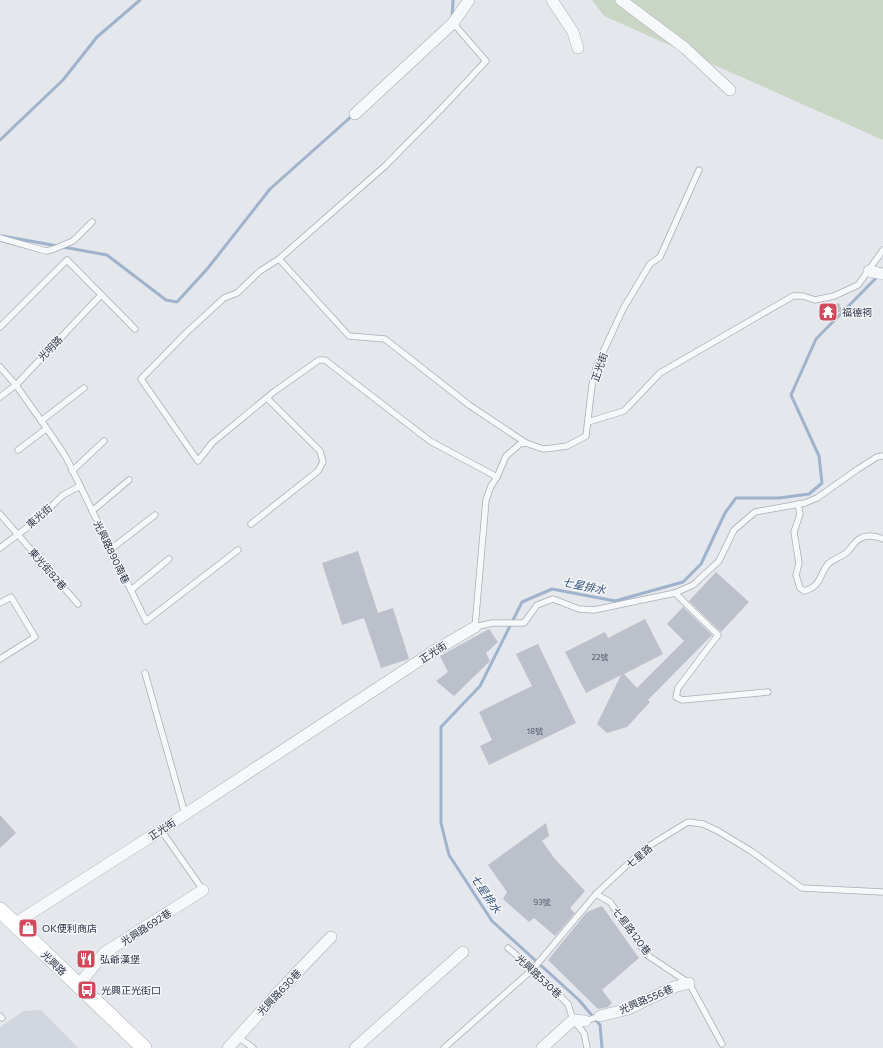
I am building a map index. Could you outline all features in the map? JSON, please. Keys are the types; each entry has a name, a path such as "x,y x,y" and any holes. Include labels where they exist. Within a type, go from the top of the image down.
{"main road":[{"name":"光興路","path":"5,918 144,1048"}],"street":[{"path":"356,114 453,23 469,0"},
{"path":"552,0 572,32 578,48"},
{"path":"621,0 686,48 730,90"},
{"path":"869,271 883,274"},
{"name":"正光街","path":"5,918 161,830 438,648 475,627"},
{"name":"光興路692巷","path":"78,986 104,953 203,890"},
{"name":"光興路630巷","path":"228,1048 331,937"},
{"path":"355,1048 463,952"},
{"name":"光興路556巷","path":"600,1016 628,1009 674,987 689,983"},
{"path":"542,1048 573,1020"},
{"name":"光興路556巷","path":"573,1020 586,1021"}],"lane":[{"path":"453,23 486,61 385,166 279,259 260,272 237,293 224,298 182,337 141,379 198,461 212,443 267,398 319,360 325,360 430,441 497,477"},
{"name":"正光街","path":"526,443 543,449 567,446 586,436 592,385 598,365 623,309 650,264 660,257 699,170"},
{"path":"0,238 46,251 73,241 92,222"},
{"path":"588,422 624,411 660,373 793,296 803,296 815,300 834,296 858,285 883,250"},
{"path":"279,259 349,336 385,339 469,405 526,443"},
{"path":"0,327 67,260 135,329"},
{"name":"光明路","path":"0,397 16,385 101,295"},
{"path":"0,367 16,385"},
{"name":"光興路890南巷","path":"16,385 53,436 80,486 146,621 238,550"},
{"path":"41,421 84,388"},
{"path":"251,524 318,471 323,462 320,451 267,398"},
{"path":"18,450 46,428"},
{"path":"72,471 104,441"},
{"path":"526,443 520,444 506,456 497,477 491,486 486,500 475,627 492,623 524,623 538,604 553,599 579,609 594,610 674,593 693,585 719,561 734,530 755,512 805,503 817,498 858,469 877,457 883,456"},
{"path":"92,511 129,480"},
{"name":"東光街","path":"0,548 37,520 62,495 80,486"},
{"path":"798,504 800,514 794,532 799,563 796,575 800,588 804,591 811,589 818,583 827,565 845,554 859,539 872,536 883,539"},
{"name":"東光街82巷","path":"0,514 78,604"},
{"path":"111,549 155,515"},
{"path":"131,590 169,559"},
{"path":"674,593 718,636 678,688 676,697 682,700 768,692"},
{"path":"0,603 10,597 35,637 0,659"},
{"path":"145,673 185,814"},
{"name":"七星路","path":"444,1048 533,968 596,894 644,849 688,822 703,824 718,831 802,888 883,892"},
{"path":"161,830 203,890"},
{"name":"七星路120巷","path":"596,894 610,902 648,955 689,983 722,1044"},
{"name":"光興路530巷","path":"508,948 533,968 568,1004 573,1020 584,1033 586,1048"},
{"name":"光興路556巷","path":"586,1021 600,1016"},
{"path":"238,1037 253,1048"}],"shaded area":[{"path":"41,1010 78,1048 0,1048 0,1027 24,1011"}],"green space":[{"path":"592,0 883,0 883,140 604,16"}],"building":[{"name":"福德祠","path":"839,303 842,311 834,314 827,320 823,316 819,316 818,310"},
{"path":"358,551 378,613 393,608 409,659 381,668 364,618 342,625 322,563"},
{"path":"716,572 749,602 721,632 689,601"},
{"path":"683,607 712,635 648,700 650,702 627,727 607,733 597,724 621,675 586,693 565,652 605,632 608,638 645,619 663,654 624,674 637,688 684,641 667,624"},
{"path":"489,629 498,642 486,653 490,661 454,696 436,681 448,672 440,656"},
{"path":"538,644 576,723 489,765 480,746 492,740 479,712 532,686 516,654"},
{"path":"0,815 16,833 0,848"},
{"path":"546,823 549,836 542,841 555,859 585,891 570,908 575,913 555,936 534,918 529,922 503,899 507,892 488,865"},
{"path":"602,906 639,958 602,990 612,1003 608,1007 598,1009 548,960 587,912"}],"waterway":[{"path":"0,140 63,80 97,37 140,0"},
{"path":"452,18 453,0"},
{"path":"63,247 107,255 166,300 177,302 208,268 270,189 353,115"},
{"path":"2,236 58,246"},
{"name":"七星排水","path":"602,1048 600,1025 579,1000 492,921 449,855 441,823 441,727 480,686 522,602 552,589 615,601 683,582 701,564 725,513 736,498 779,498 809,494 822,483 819,456 791,395 816,339 879,275"}],"place":[{"name":"福德祠","path":"828,312"},
{"name":"OK便利商店","path":"28,928"},
{"name":"弘爺漢堡","path":"86,959"},
{"name":"光興正光街口","path":"87,990"}]}
